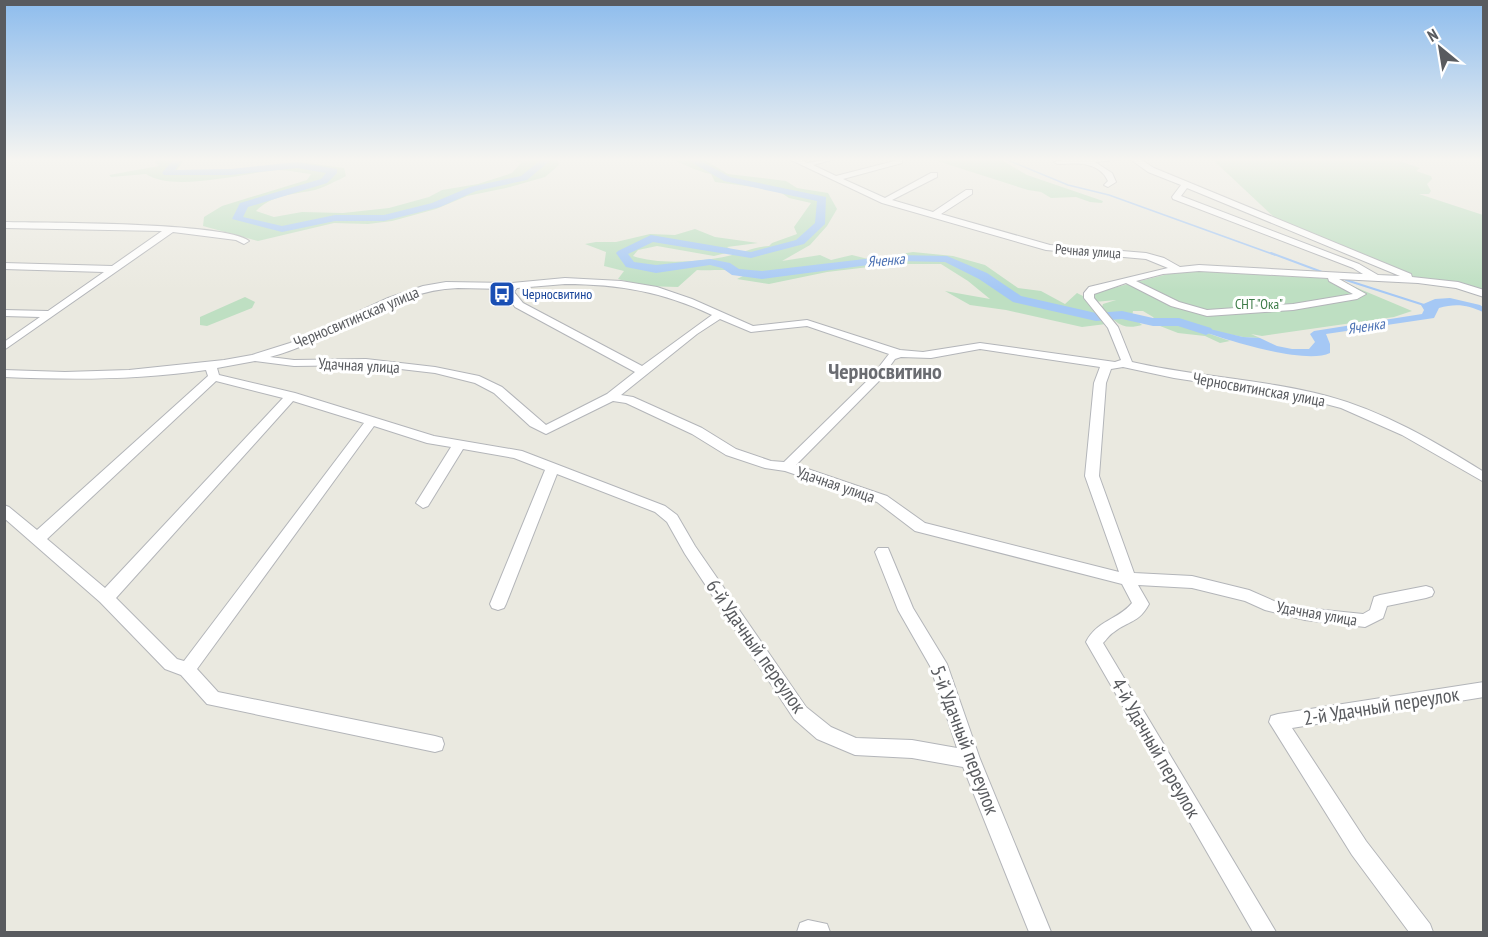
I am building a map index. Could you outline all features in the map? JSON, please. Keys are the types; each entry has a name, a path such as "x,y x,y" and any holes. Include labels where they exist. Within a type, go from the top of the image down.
{"street":[{"name":"Речная улица","path":"891,203 1049,248 1146,256 1161,260 1179,270"},
{"path":"935,215 953,203"},
{"path":"1191,203 1347,262 1376,278"},
{"path":"1233,203 1418,280"},
{"path":"4,225 171,229 229,236 244,241"},
{"path":"4,347 171,229"},
{"path":"4,266 115,269"},
{"path":"1124,364 1127,361 1113,327 1088,295 1094,289 1163,271 1199,268 1418,280 1458,285 1484,294"},
{"path":"1129,281 1175,304 1207,313 1293,306 1361,294 1324,275"},
{"name":"Черносвитинская улица","path":"4,373 75,375 212,371 311,338 426,287 571,281 653,289 751,329 807,323 901,353 929,355 964,346 980,346 1106,365 1124,364 1302,394 1362,411 1413,435 1484,478"},
{"path":"514,285 509,292 519,305 644,372"},
{"path":"4,313 50,314"},
{"path":"611,397 718,315"},
{"path":"787,467 876,378 891,357 901,353"},
{"name":"Удачная улица","path":"254,358 294,363 366,362 435,370 479,380 498,390 534,423 546,430 611,397 629,400 697,431 731,452 770,465 787,467 882,499 920,527 1114,579 1192,582 1249,596 1271,606 1305,614 1365,621 1377,614 1380,601 1426,592"},
{"path":"1106,365 1100,382 1092,476 1126,570 1127,579"},
{"path":"37,539 212,371 432,440 517,454 552,469 498,604"},
{"path":"106,598 291,396"},
{"path":"187,669 371,422"},
{"path":"423,503 459,445"},
{"name":"6-й Удачный переулок","path":"552,469 572,474 660,509 672,519 690,550 800,713 824,733 855,746 912,749 970,759"},
{"path":"4,510 106,598 171,664 187,669 213,699 435,744"},
{"name":"5-й Удачный переулок","path":"883,552 906,609 938,664 970,759 1040,933"},
{"name":"4-й Удачный переулок","path":"1127,579 1141,604 1131,616 1108,627 1094,642 1265,933"},
{"name":"2-й Удачный переулок","path":"1422,933 1359,848 1278,722 1484,689"}],"green space":[{"path":"233,203 268,203 256,211 274,217 302,212 343,213 389,208 408,203 451,203 392,221 368,224 334,223 258,241 203,226 204,217 222,206"},
{"path":"811,203 833,203 837,209 827,226 810,245 782,261 820,255 831,260 852,255 868,259 913,252 953,256 985,265 1018,288 1041,291 1065,304 1077,293 1083,296 1106,324 1082,327 1006,310 970,305 945,291 990,299 968,281 941,264 894,264 827,272 769,284 737,279 749,273 745,271 697,270 678,287 644,286 618,279 624,271 604,266 606,252 585,244 616,242 650,234 675,235 695,229 715,237 758,243 727,247 734,251 714,256 657,246 638,250 633,256 667,262 717,258 769,246 797,234 794,227"},
{"path":"1259,203 1446,203 1483,215 1483,292 1444,281 1414,277 1275,218"},
{"name":"СНТ \"Ока\"","path":"1199,271 1336,279 1412,311 1394,317 1262,336 1251,334 1260,338 1243,337 1184,325 1230,341 1220,343 1205,336 1178,333 1160,326 1153,317 1143,311 1133,311 1132,317 1142,325 1123,326 1102,307 1103,304 1116,300 1094,302 1093,293 1168,274"},
{"path":"245,297 255,302 252,308 207,326 200,325 200,317"}],"water":[{"path":"1450,298 1480,305 1483,307 1483,312 1456,305 1439,308 1434,318 1326,334 1330,344 1330,353 1317,356 1299,356 1256,348 1181,324 1243,337 1260,338 1277,346 1292,349 1309,349 1315,342 1310,334 1314,331 1422,314 1424,310 1421,305 1435,299"}],"waterway":[{"name":"Яченка","path":"252,203 244,205 237,219 282,229 335,218 384,218 441,203"},
{"name":"Яченка","path":"822,203 820,224 800,242 751,255 651,238 622,253 630,265 656,269 710,262 726,265 736,272 762,275 899,258 947,259 983,276 1017,299 1096,317 1122,315 1153,322 1179,322 1206,331"},
{"path":"1130,203 1275,255"},
{"path":"1271,253 1322,272"},
{"path":"1346,280 1424,305"}],"place":[{"name":"Черносвитино","path":"502,294"}],"district":[{"name":"Черносвитино","path":"885,371"}]}
